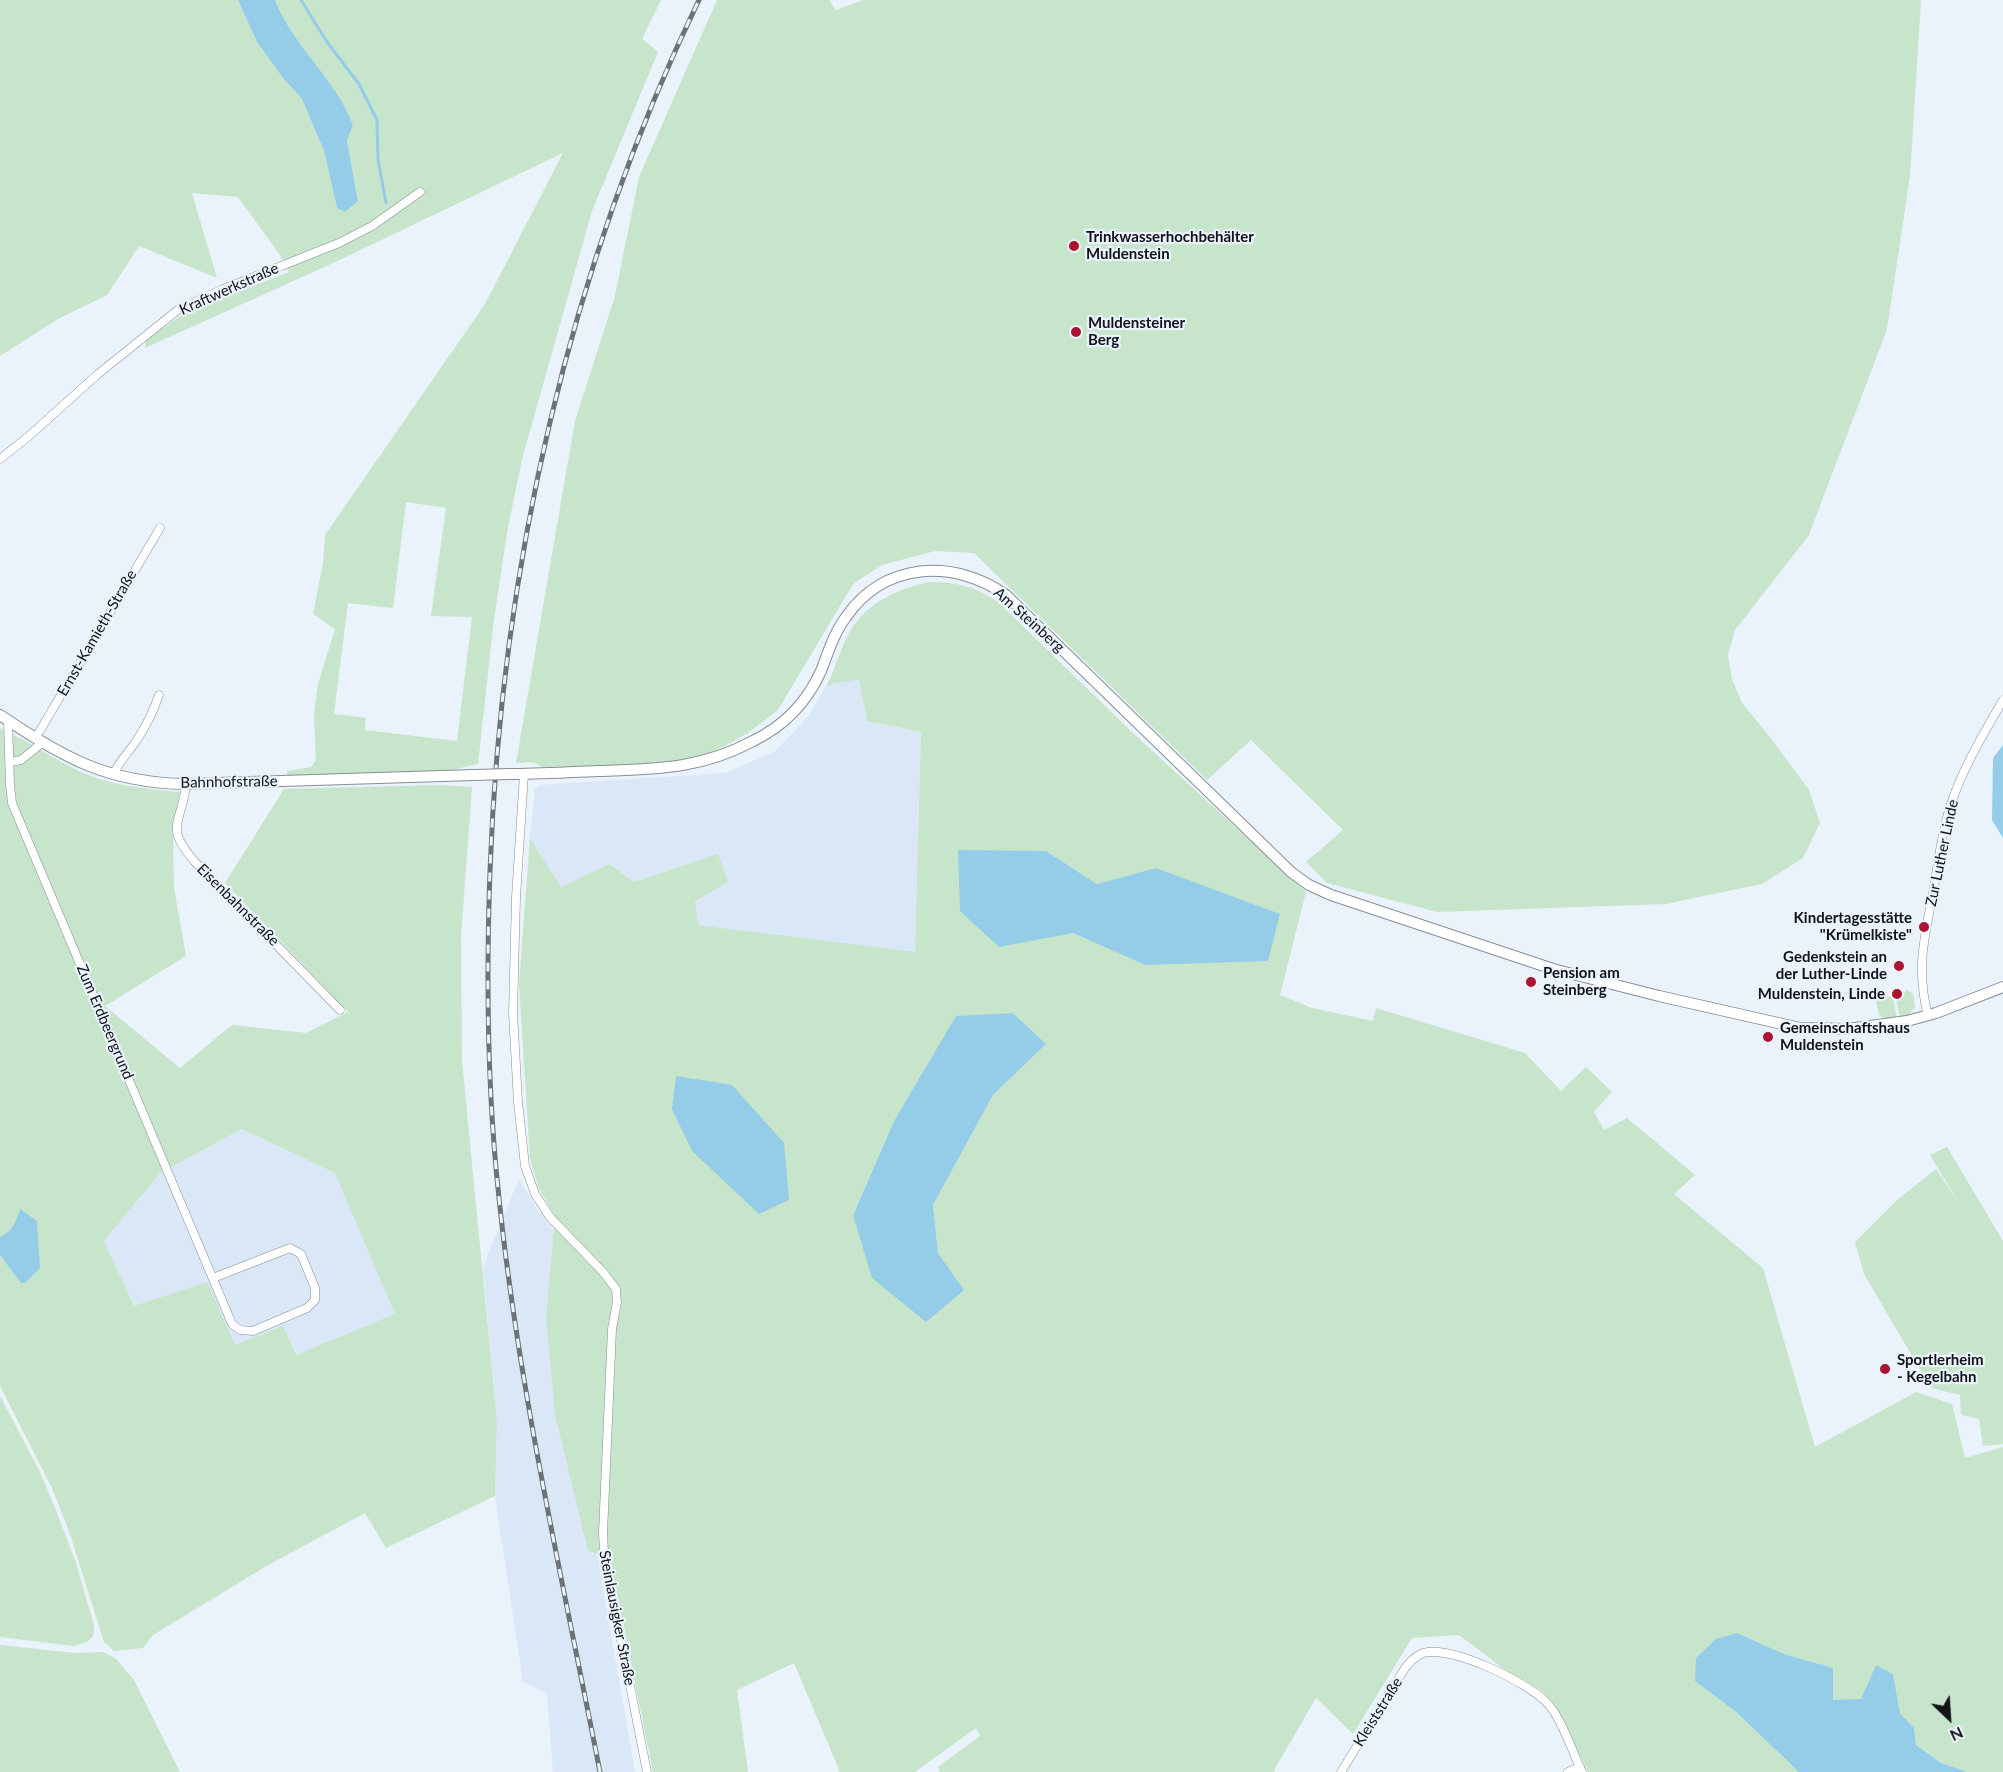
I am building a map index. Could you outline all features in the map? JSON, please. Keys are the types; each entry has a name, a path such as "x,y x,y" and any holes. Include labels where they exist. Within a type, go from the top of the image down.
{"main road":[{"name":"Am Steinberg","path":"509,774 678,767 721,756 752,742 786,719 806,698 820,673 839,628 852,609 868,594 887,582 908,574 930,570 953,572 976,578 1006,595 1301,880 1339,898 1573,975 1800,1028 1860,1028 1928,1016 2003,987"},
{"name":"Bahnhofstraße","path":"4,718 38,741 83,765 113,776 151,782 186,784 509,774"}],"street":[{"name":"Kraftwerkstraße","path":"0,459 98,374 178,309 339,243 372,226 420,192"},
{"name":"Ernst-Kamieth-Straße","path":"38,741 160,528"},
{"path":"113,776 141,734 159,696"},
{"name":"Zur Luther Linde","path":"1928,1016 1921,984 1922,949 1949,809 1960,781 2003,700"},
{"name":"Zum Erdbeergrund","path":"4,718 10,762 12,803 232,1324 244,1332 253,1331 307,1308 316,1296 301,1254 290,1248 213,1278"},
{"path":"10,762 21,760 38,741"},
{"name":"Steinlausigker Straße","path":"524,774 516,897 513,1013 518,1102 525,1166 535,1194 543,1206 558,1226 603,1272 616,1289 603,1543 611,1595 647,1772"},
{"name":"Eisenbahnstraße","path":"186,784 176,829 181,845 340,1010"},
{"name":"Kleiststraße","path":"1341,1772 1405,1668 1424,1653 1440,1653 1474,1661 1505,1675 1533,1692 1552,1710 1581,1769"},
{"path":"1568,1772 1581,1769"}],"shaded area":[{"path":"859,678 867,721 921,732 915,952 697,925 695,901 717,855 634,882 609,864 561,887 530,838 535,789 540,785 725,773 774,752 806,719 827,685"},
{"path":"242,1129 335,1173 396,1314 296,1355 235,1345 134,1306 104,1241 160,1173"},
{"path":"519,1179 538,1211 554,1229 546,1317 588,1551 597,1554 635,1772 553,1772 547,1693 523,1682 495,1496 497,1421 483,1267"}],"green space":[{"path":"0,0 238,0 257,42 283,78 302,99 324,151 337,208 358,201 347,141 353,125 346,108 292,32 275,0 661,0 642,39 658,52 592,211 522,459 507,533 494,619 478,764 447,771 287,776 287,771 311,767 316,760 314,715 318,684 335,629 313,614 323,564 325,535 485,304 563,153 331,264 145,348 146,340 185,313 289,272 280,255 238,197 192,193 217,278 139,246 107,295 58,319 0,356","holes":["406,502 446,508 431,616 472,617 457,741 365,730 366,718 334,714 348,603 393,608"]},
{"path":"717,0 829,0 836,10 863,0 1921,0 1910,176 1887,329 1809,535 1735,630 1728,655 1732,679 1742,703 1809,790 1820,823 1803,858 1762,884 1665,904 1437,912 1327,883 1306,862 1343,830 1251,740 1207,780 974,553 935,551 882,565 853,584 778,710 748,733 710,754 685,761 659,764 542,767 533,762 516,763 575,421 615,296 639,177"},
{"path":"929,582 956,584 972,588 997,601 1134,734 1306,892 1280,995 1312,1008 1373,1021 1376,1008 1525,1053 1561,1091 1586,1067 1612,1092 1594,1112 1604,1130 1627,1118 1695,1175 1674,1194 1763,1268 1815,1447 1916,1392 1952,1404 1965,1458 2003,1447 2003,1772 1968,1772 1941,1763 1916,1745 1914,1728 1900,1713 1893,1674 1876,1665 1861,1700 1833,1700 1833,1668 1784,1654 1737,1633 1695,1681 1736,1712 1799,1772 1588,1772 1555,1704 1539,1689 1508,1672 1459,1635 1412,1638 1353,1734 1316,1698 1273,1772 940,1772 938,1767 980,1736 976,1728 915,1772 840,1772 794,1663 737,1690 748,1772 653,1772 610,1558 588,1551 555,1414 546,1317 555,1216 538,1187 530,1158 519,984 530,838 561,887 609,864 634,882 718,854 728,882 695,901 698,925 915,952 921,732 867,721 859,679 827,685 847,637 862,616 881,600","holes":["1046,851 1097,884 1156,868 1187,880 1145,965 1073,933","1013,1013 1046,1044 993,1095 933,1205 938,1253 963,1289 853,1214 894,1121 956,1017"]},
{"path":"0,728 72,768 94,777 130,786 180,792 173,829 174,888 186,956 105,1006 180,1068 232,1025 306,1033 348,1012 225,883 284,789 439,785 472,787 461,936 462,1061 497,1421 495,1496 386,1548 365,1513 268,1565 153,1635 143,1648 114,1651 104,1642 69,1531 52,1488 0,1386 0,1255 21,1282 17,1221 5,1235 0,1237","holes":["242,1129 335,1173 395,1314 296,1355 283,1326 235,1345 207,1282 134,1306 104,1241 160,1173"]},
{"path":"1906,989 1913,994 1915,1007 1908,1016 1900,1018 1895,994 1906,992"},
{"path":"1881,994 1884,998 1893,996 1897,1019 1885,1020 1879,1015 1876,1000"},
{"path":"1947,1147 2003,1241 2003,1444 1983,1446 1979,1419 1961,1415 1960,1395 1931,1388 1864,1274 1855,1242 1897,1200 1936,1169 1960,1205 1930,1155"},
{"path":"0,1396 39,1470 75,1560 94,1625 93,1636 87,1642 73,1646 0,1637"},
{"path":"0,1645 75,1653 103,1652 115,1658 134,1680 180,1772 0,1772"}],"water":[{"path":"238,0 275,0 292,32 346,108 353,125 347,141 358,201 345,212 337,208 324,151 302,99 283,78 257,42"},
{"path":"2003,745 2003,838 1992,820 1993,758"},
{"path":"958,850 1046,851 1097,884 1156,868 1280,914 1268,961 1145,965 1073,933 999,947 960,911"},
{"path":"1013,1013 1046,1044 993,1095 933,1205 938,1253 964,1290 926,1322 872,1278 853,1215 894,1121 956,1016"},
{"path":"676,1076 732,1085 784,1143 789,1200 759,1214 692,1151 672,1109"},
{"path":"20,1209 37,1221 40,1268 25,1283 21,1283 0,1255 0,1237 13,1226"},
{"path":"1737,1633 1784,1654 1833,1668 1833,1700 1861,1699 1876,1665 1893,1674 1900,1713 1914,1728 1916,1745 1941,1763 1968,1772 1799,1772 1736,1712 1695,1681 1696,1658 1716,1639"}],"waterway":[{"path":"301,0 327,42 359,84 377,120 378,160 386,203"}],"railway":[{"path":"600,1772 530,1414 499,1198 490,1075 488,994 490,871 497,758 509,646 526,535 550,424 578,315 613,208 653,103 699,0"}],"place":[{"name":"Trinkwasserhochbehälter Muldenstein","path":"1074,246"},
{"name":"Muldensteiner Berg","path":"1076,332"},
{"name":"Kindertagesstätte \"Krümelkiste\"","path":"1924,927"},
{"name":"Gedenkstein an der Luther-Linde","path":"1899,966"},
{"name":"Pension am Steinberg","path":"1531,982"},
{"name":"Muldenstein, Linde","path":"1897,994"},
{"name":"Gemeinschaftshaus Muldenstein","path":"1768,1037"},
{"name":"Sportlerheim - Kegelbahn","path":"1885,1369"}]}
